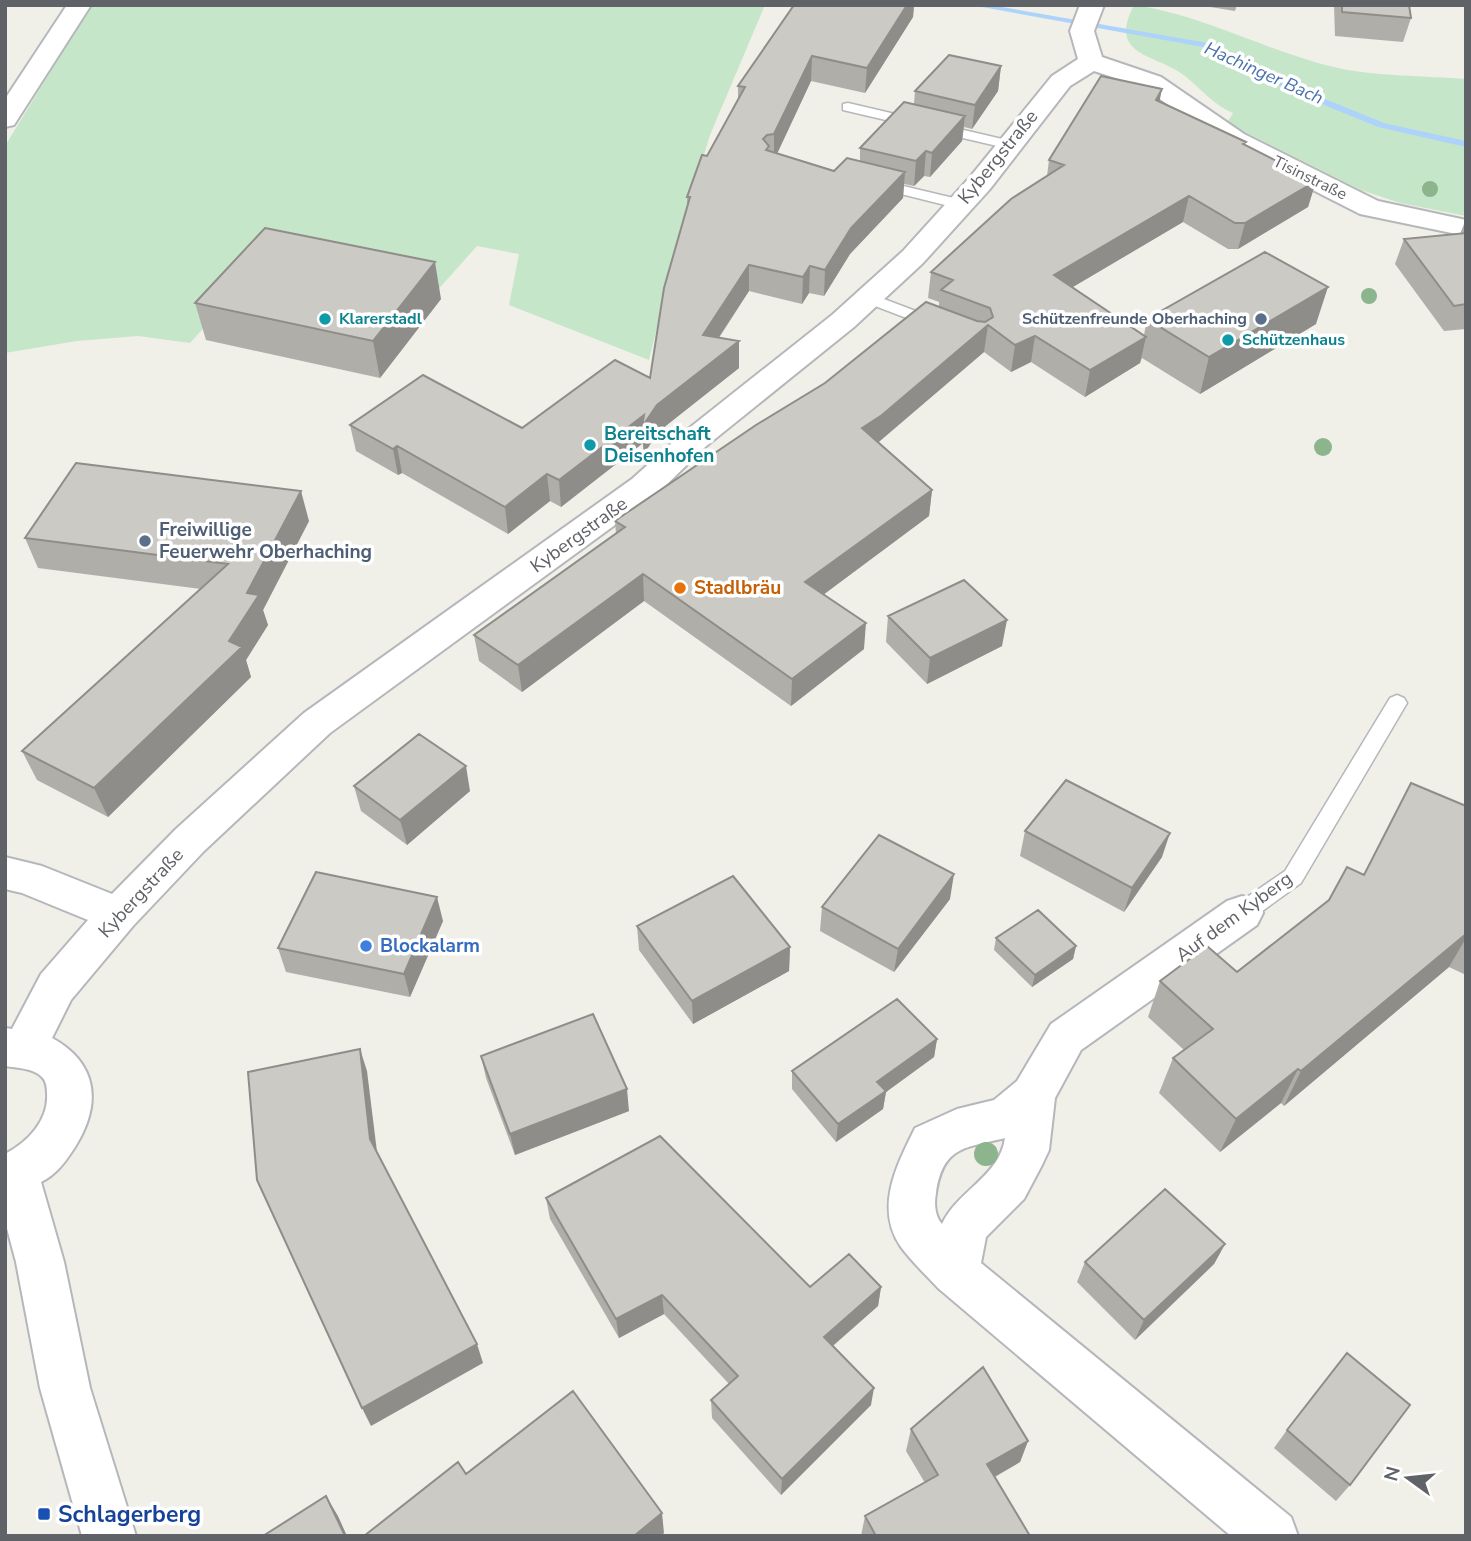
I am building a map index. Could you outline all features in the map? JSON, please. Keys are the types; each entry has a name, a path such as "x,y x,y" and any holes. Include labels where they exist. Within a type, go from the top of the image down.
{"street":[{"path":"5,119 79,5"},
{"path":"1087,17 1091,62"},
{"name":"Kybergstraße","path":"109,1536 65,1388 40,1262 11,1175 45,1153 65,1127 73,1100 67,1074 51,1056 15,1047 55,987 118,914 190,841 317,723 644,487 694,440 843,321 913,257 961,204 1061,81 1091,62"},
{"name":"Tisinstraße","path":"1091,62 1152,82 1235,140 1370,208 1466,228"},
{"path":"5,873 29,878 118,914"},
{"name":"Auf dem Kyberg","path":"1242,913 1066,1037 1032,1095 1007,1117 957,1130 931,1143 915,1178 911,1202 916,1230 955,1272 1272,1536"},
{"name":"Auf dem Kyberg","path":"955,1272 965,1226 1008,1184 1026,1150 1032,1095"}],"lane":[{"path":"848,107 1010,145"},
{"path":"863,181 961,204"},
{"path":"868,298 957,332"},
{"name":"Auf dem Kyberg","path":"1242,913 1293,877 1397,703"}],"green space":[{"path":"91,5 765,5 710,135 683,223 649,360 509,305 519,254 477,246 435,293 266,259 190,343 138,336 77,341 5,353 5,146"},
{"path":"1134,5 1186,17 1286,53 1338,68 1466,79 1466,216 1400,203 1361,190 1227,123 1233,113 1185,76 1130,44 1126,35 1127,22"}],"building":[{"path":"794,5 907,5 867,68 812,56 774,134 763,139 769,146 766,150 834,171 847,158 905,172 851,228 825,270 810,266 803,277 749,265 703,335 739,341 657,405 642,427 644,415 559,480 547,474 505,507 397,446 393,449 350,425 423,375 522,428 615,360 650,378 664,288 690,197 687,197 702,155 707,156 745,87 738,86"},
{"path":"1342,5 1409,5 1411,18 1342,12"},
{"path":"949,55 1001,66 975,105 915,91"},
{"path":"1101,76 1162,89 1156,100 1246,142 1243,144 1316,181 1245,223 1235,223 1189,196 1054,275 1146,337 1090,370 1035,336 1015,345 988,325 882,415 862,428 932,490 805,582 866,623 792,679 643,574 518,665 474,635 625,527 615,521 756,425 825,383 926,302 977,321 985,322 993,317 990,308 941,290 953,280 931,272 1011,199 1064,165 1049,160"},
{"path":"904,102 965,116 932,153 926,151 916,161 860,148"},
{"path":"265,228 435,262 373,341 195,303"},
{"path":"1466,233 1466,304 1454,306 1404,239"},
{"path":"1265,252 1328,287 1209,357 1147,319"},
{"path":"76,463 301,491 247,593 259,595 229,641 242,647 94,788 22,751 228,564 25,538"},
{"path":"964,580 1007,620 930,658 888,616"},
{"path":"419,734 466,766 400,820 354,786"},
{"path":"1066,780 1170,833 1132,888 1025,831"},
{"path":"1411,783 1466,806 1466,934 1301,1071 1298,1069 1236,1119 1173,1058 1213,1029 1160,981 1207,946 1237,972 1329,900 1347,867 1364,875"},
{"path":"879,835 954,874 898,949 822,907"},
{"name":"Blockalarm","path":"316,872 437,897 404,974 278,948"},
{"path":"733,876 790,947 692,1001 637,926"},
{"path":"1038,910 1076,946 1035,975 996,938"},
{"path":"897,999 937,1039 877,1082 886,1091 838,1124 792,1071"},
{"path":"593,1014 627,1089 510,1134 481,1056"},
{"path":"360,1049 370,1139 477,1344 362,1408 257,1180 248,1072"},
{"path":"660,1136 810,1287 849,1254 881,1287 824,1337 874,1388 782,1479 711,1400 738,1376 662,1295 616,1319 546,1198"},
{"path":"1165,1189 1225,1244 1144,1320 1085,1262"},
{"path":"1347,1353 1410,1405 1350,1485 1287,1430"},
{"path":"983,1367 1028,1441 987,1464 1030,1536 876,1536 865,1516 938,1475 911,1429"},
{"path":"573,1391 662,1513 634,1536 364,1536 458,1462 466,1474"},
{"path":"326,1496 345,1536 263,1536"}],"waterway":[{"name":"Hachinger Bach","path":"975,5 1205,45 1295,90 1381,125 1466,144"}],"place":[{"name":"Klarerstadl","path":"325,319"},
{"name":"Schützenfreunde Oberhaching","path":"1261,319"},
{"name":"Schützenhaus","path":"1228,340"},
{"name":"Bereitschaft Deisenhofen","path":"590,445"},
{"name":"Freiwillige Feuerwehr Oberhaching","path":"145,541"},
{"name":"Stadlbräu","path":"680,588"},
{"name":"Blockalarm","path":"366,946"},
{"name":"Schlagerberg","path":"44,1514"}]}
